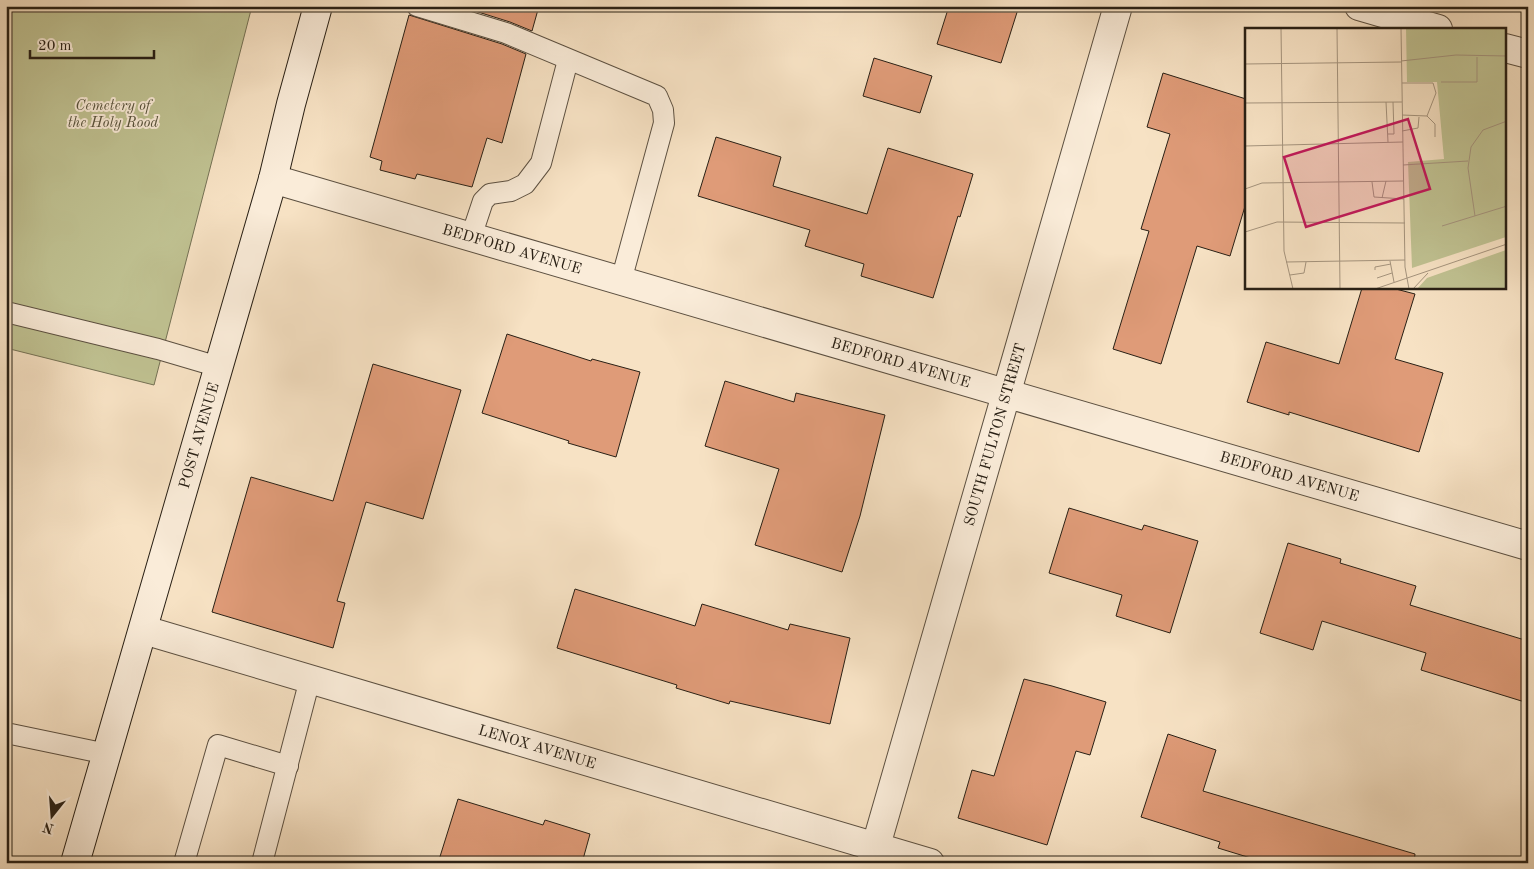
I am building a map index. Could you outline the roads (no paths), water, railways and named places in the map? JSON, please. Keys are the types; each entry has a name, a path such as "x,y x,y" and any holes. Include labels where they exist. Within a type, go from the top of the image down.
{"street":[{"name":"POST AVENUE","path":"76,863 273,179 318,6"},
{"name":"SOUTH FULTON STREET","path":"873,855 1118,6"},
{"path":"1359,6 1435,28"},
{"path":"1506,48 1528,54"},
{"name":"BEDFORD AVENUE","path":"273,179 1528,546"},
{"name":"LENOX AVENUE","path":"144,630 310,679 873,855 930,863"}],"lane":[{"path":"417,6 506,33 657,96 664,110 664,124 622,281"},
{"path":"471,237 483,201 490,194 511,191 525,184 541,164 568,60"},
{"path":"6,312 219,367"},
{"path":"262,863 310,679"},
{"path":"6,733 107,754"},
{"path":"184,863 218,745 288,766"}],"park label":[{"name":"Cemetery of the Holy Rood","path":"113,114"}]}
